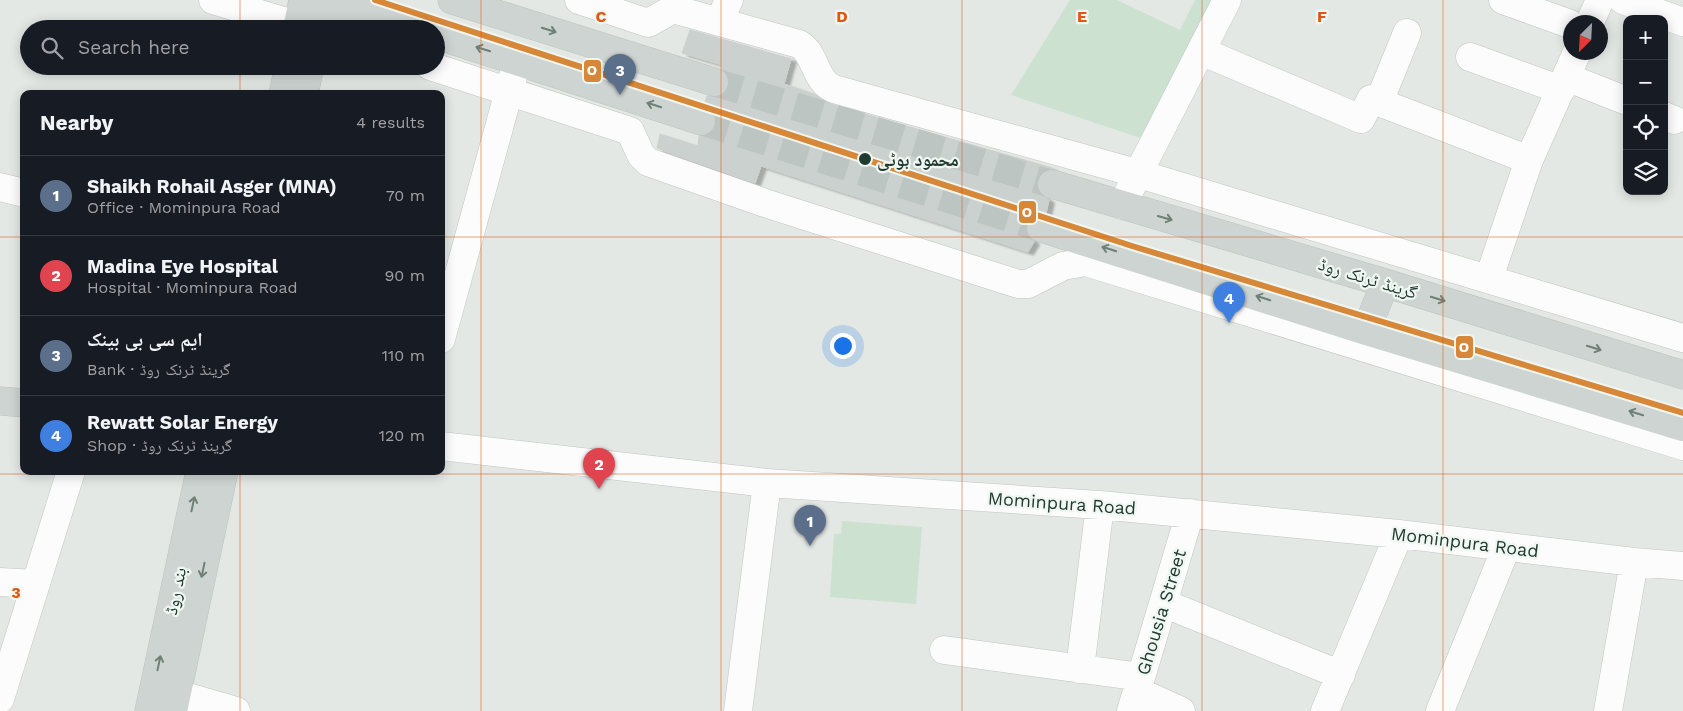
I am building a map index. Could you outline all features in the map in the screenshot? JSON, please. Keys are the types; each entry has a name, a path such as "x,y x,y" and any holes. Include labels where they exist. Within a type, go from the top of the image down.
{"main road":[{"path":"307,20 323,0 387,20"},
{"path":"452,0 714,82"},
{"path":"445,38 700,120"},
{"path":"284,90 287,75"},
{"path":"305,90 308,75"},
{"name":"گرینڈ ٹرنک روڈ","path":"1052,184 1385,283 1683,375"},
{"path":"1041,228 1366,331 1683,427"},
{"path":"1366,331 1385,283"},
{"path":"0,401 20,403"},
{"name":"بند روڈ","path":"149,711 199,475"},
{"name":"بند روڈ","path":"175,702 223,475"}],"street":[{"path":"213,0 297,20"},
{"path":"579,0 648,22 673,9 724,11 803,46 823,81 834,89 1136,173 1683,338"},
{"path":"1122,206 1136,173 1227,0"},
{"path":"1503,0 1563,21"},
{"path":"1593,15 1600,0"},
{"path":"1623,0 1683,22"},
{"path":"1379,102 1407,33"},
{"path":"1201,51 1362,119 1371,99 1529,160"},
{"path":"1470,57 1568,73 1623,99"},
{"path":"446,305 510,91 517,60"},
{"path":"445,71 630,131 641,156 648,162 765,203 1018,284 1028,284 1063,266 1086,262 1683,446"},
{"path":"1489,278 1529,160 1568,73"},
{"path":"0,187 20,192"},
{"name":"Mominpura Road","path":"445,446 767,483 1100,505 1190,513 1683,566"},
{"path":"0,699 70,475"},
{"path":"738,711 767,483"},
{"path":"1080,669 1100,505"},
{"name":"Ghousia Street","path":"1137,693 1190,513"},
{"path":"1326,711 1399,534"},
{"path":"1440,711 1506,548"},
{"path":"1608,711 1634,562"},
{"path":"0,582 36,584"},
{"path":"1163,603 1341,675"},
{"path":"944,650 1080,669 1181,711"},
{"path":"175,702 236,711"}],"green space":[{"path":"1070,0 1117,0 1180,30 1195,0 1220,0 1147,140 1011,95"},
{"path":"842,521 922,527 916,604 830,597 834,534 841,534"}],"building":[{"path":"690,30 791,59 784,84 814,94 830,104 1052,168 1042,172 1037,180 1040,194 1049,200 1046,213 1037,213 1030,217 1026,223 1026,232 1034,242 1028,252 761,166 755,183 657,148 660,134 698,146 699,136 711,133 716,125 716,117 713,111 704,106 707,96 718,97 725,93 729,86 729,78 721,68 723,65 682,53"}],"tunnel":[{"path":"714,82 1052,184"},
{"path":"701,121 1041,228"}],"transit line":[{"name":"O","path":"375,0 437,20"},
{"name":"O","path":"445,23 1132,246 1683,413"}],"place":[{"name":"ایم سی بی بینک","path":"620,95"},
{"name":"محمود بوٹی","path":"865,159"},
{"name":"Rewatt Solar Energy","path":"1229,323"},
{"name":"Madina Eye Hospital","path":"599,489"},
{"name":"Shaikh Rohail Asger (MNA)","path":"810,546"}]}
